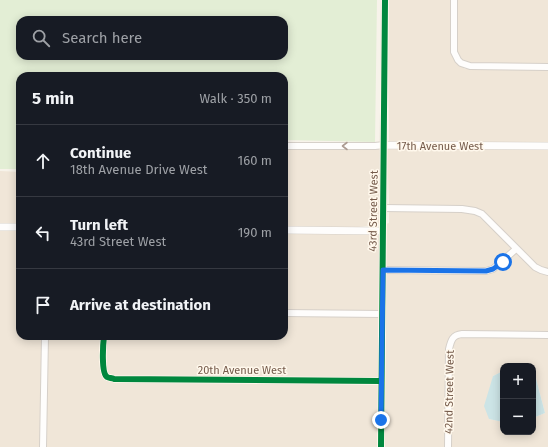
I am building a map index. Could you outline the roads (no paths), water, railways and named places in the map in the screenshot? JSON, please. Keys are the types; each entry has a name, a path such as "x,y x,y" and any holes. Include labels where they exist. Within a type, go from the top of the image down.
{"street":[{"name":"43rd Street West","path":"381,447 385,0"},
{"path":"454,0 454,52 458,60 468,66 548,67"},
{"name":"17th Avenue West","path":"288,146 548,146"},
{"path":"383,208 462,209 474,211 487,219 534,267 548,272"},
{"path":"0,227 16,227"},
{"path":"288,230 383,231"},
{"path":"383,270 486,271 493,269 516,249"},
{"path":"288,313 382,314"},
{"name":"42nd Street West","path":"448,447 449,349 452,338 456,335 462,334 548,335"},
{"path":"43,447 44,340"},
{"name":"20th Avenue West","path":"104,340 103,366 105,374 108,378 381,381"}],"water":[{"path":"500,372 500,421 489,419 484,406 493,376"},
{"path":"536,378 545,413 536,417"}]}
